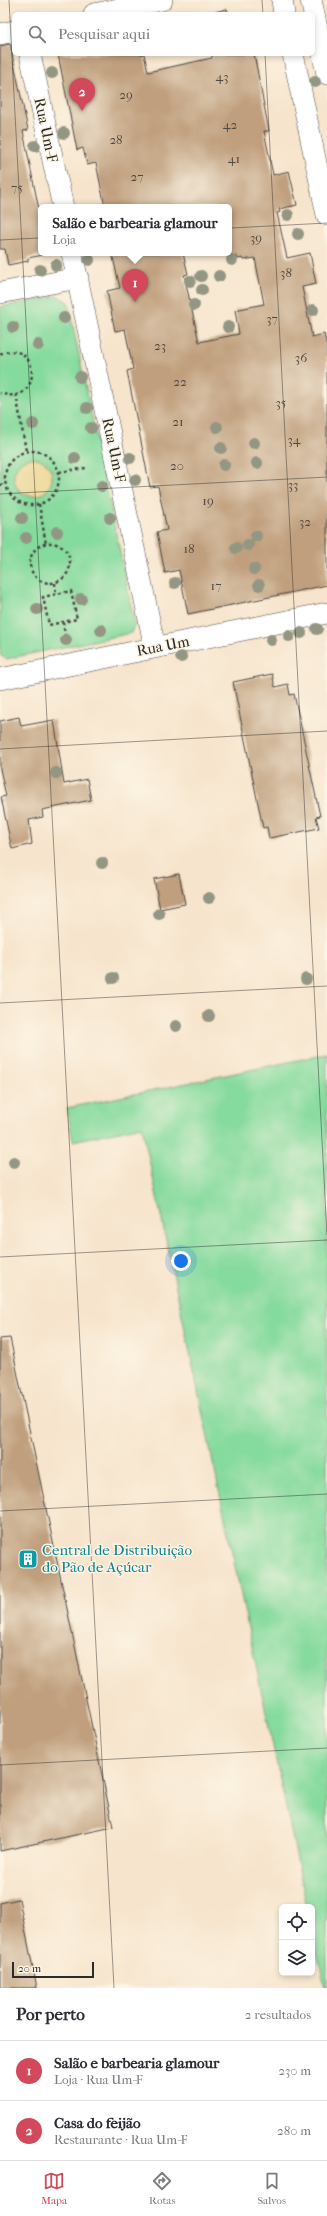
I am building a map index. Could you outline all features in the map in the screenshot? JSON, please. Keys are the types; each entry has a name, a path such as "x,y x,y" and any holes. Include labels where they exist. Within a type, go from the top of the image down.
{"street":[{"path":"99,12 115,5 162,0"},
{"path":"282,0 284,12"},
{"path":"311,0 314,12"},
{"path":"315,18 327,74"},
{"path":"0,34 12,31"},
{"name":"Rua Um-F","path":"30,56 62,204"},
{"path":"293,56 327,215"},
{"name":"Rua Um-F","path":"73,256 155,648"},
{"path":"0,293 78,278"},
{"name":"Rua Um","path":"0,679 327,613"}],"path":[{"path":"0,354 9,351 20,354 26,358 32,368 30,383 22,392 16,394 0,393"},
{"path":"16,394 26,451"},
{"path":"36,450 49,456 55,463 59,472 59,486 54,494 39,504 29,505 20,502 13,497 6,484 5,475 8,465 14,458 26,451 36,450"},
{"path":"59,472 86,468"},
{"path":"0,485 6,484"},
{"path":"39,504 46,544"},
{"path":"46,544 59,545 65,550 69,559 68,572 64,578 55,583 38,579 31,568 32,554 39,546 46,544"},
{"path":"55,583 56,594"},
{"path":"71,591 77,619 49,625 43,598 56,594 71,591"},
{"path":"63,622 65,635"}],"green space":[{"path":"58,296 68,302 135,624 131,633 6,659 0,655 0,307"},
{"path":"327,1054 327,1988 325,1988 315,1943 315,1904 306,1904 142,1126 73,1141 67,1108"}],"sand":[{"path":"33,458 43,461 49,467 52,477 49,487 43,493 33,496 23,493 17,487 14,477 17,467 23,461"}],"building":[{"path":"227,9 228,12 214,12"},
{"path":"10,44 28,130 23,131 38,205 38,256 28,258 28,261 8,265 5,249 0,249 0,46"},
{"path":"58,56 144,56 148,72 212,58 212,56 254,56 269,131 264,131 273,175 289,171 297,205 279,209 280,212 277,213 287,258 310,253 316,284 302,287 312,337 324,334 327,347 327,585 188,614 179,570 165,573 157,532 167,530 158,486 150,487 127,371 133,369 125,329 115,331 107,291 120,288 113,256 184,256 188,274 184,275 199,342 239,334 235,310 264,304 255,258 243,260 242,258 238,259 237,256 229,257 232,256 232,204 104,204 96,163 87,165 83,148 77,150"},
{"path":"272,674 275,687 288,684 290,695 294,694 320,816 316,817 319,828 269,838 267,827 263,828 233,682"},
{"path":"19,717 21,726 54,720 64,784 87,779 91,800 42,810 43,817 29,820 32,844 12,849 1,797 6,796 0,769 0,721"},
{"path":"179,874 185,904 160,909 154,879"},
{"name":"Central de Distribuição do Pão de Açúcar","path":"10,1338 113,1827 0,1851 0,1339"},
{"path":"19,1899 37,1988 0,1988 0,1903"}],"place":[{"name":"Casa do feijão","path":"82,111"},
{"name":"Salão e barbearia glamour","path":"135,302"},
{"name":"Central de Distribuição do Pão de Açúcar","path":"28,1559"}]}
